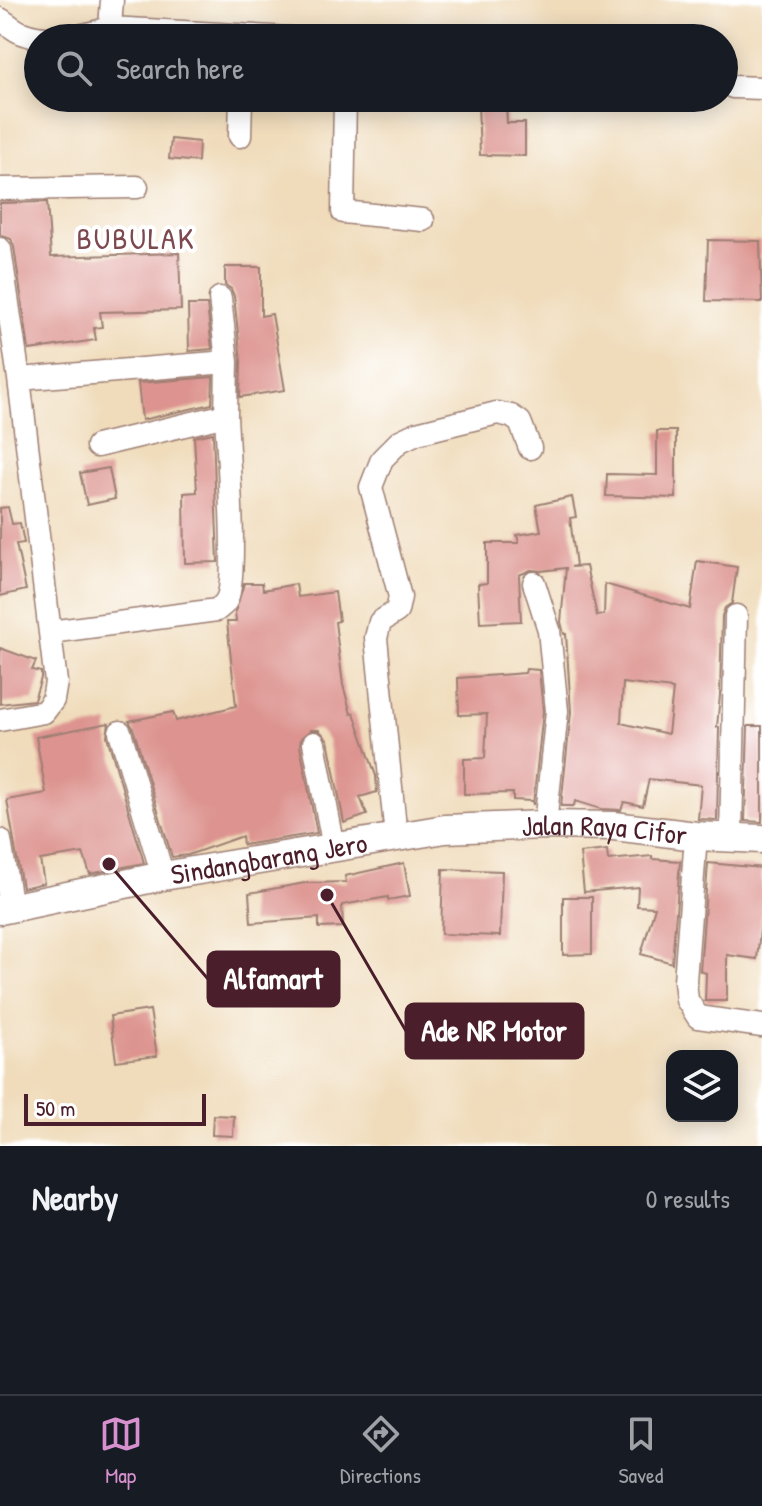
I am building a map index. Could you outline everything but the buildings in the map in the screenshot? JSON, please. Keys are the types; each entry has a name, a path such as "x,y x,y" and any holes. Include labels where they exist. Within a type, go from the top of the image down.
{"street":[{"path":"110,24 112,0"},
{"path":"0,19 24,33"},
{"path":"738,87 762,88"},
{"path":"240,136 241,112"},
{"path":"345,112 343,212 423,220"},
{"path":"0,189 137,187"},
{"path":"0,249 56,682 53,700 44,712 0,720"},
{"path":"50,632 217,610 227,601 232,531 226,415 227,362 220,298"},
{"path":"19,379 227,362"},
{"path":"396,837 376,638 380,622 397,611 400,597 371,487 382,459 400,441 417,433 484,416 497,413 520,422 530,448"},
{"path":"97,446 226,415"},
{"path":"534,583 549,630 557,711 545,825"},
{"path":"731,836 736,616"},
{"path":"120,732 163,876"},
{"path":"314,743 334,848"},
{"name":"Jalan Raya Cifor","path":"445,829 614,826 696,836 762,839"},
{"name":"Sindangbarang Jero","path":"5,909 163,876 445,829"},
{"path":"696,836 685,981 687,1000 698,1017 762,1026"},
{"path":"0,840 5,909"}],"place":[{"name":"Alfamart","path":"109,864"},
{"name":"Ade NR Motor","path":"327,895"}],"district":[{"name":"BUBULAK","path":"136,238"}]}
